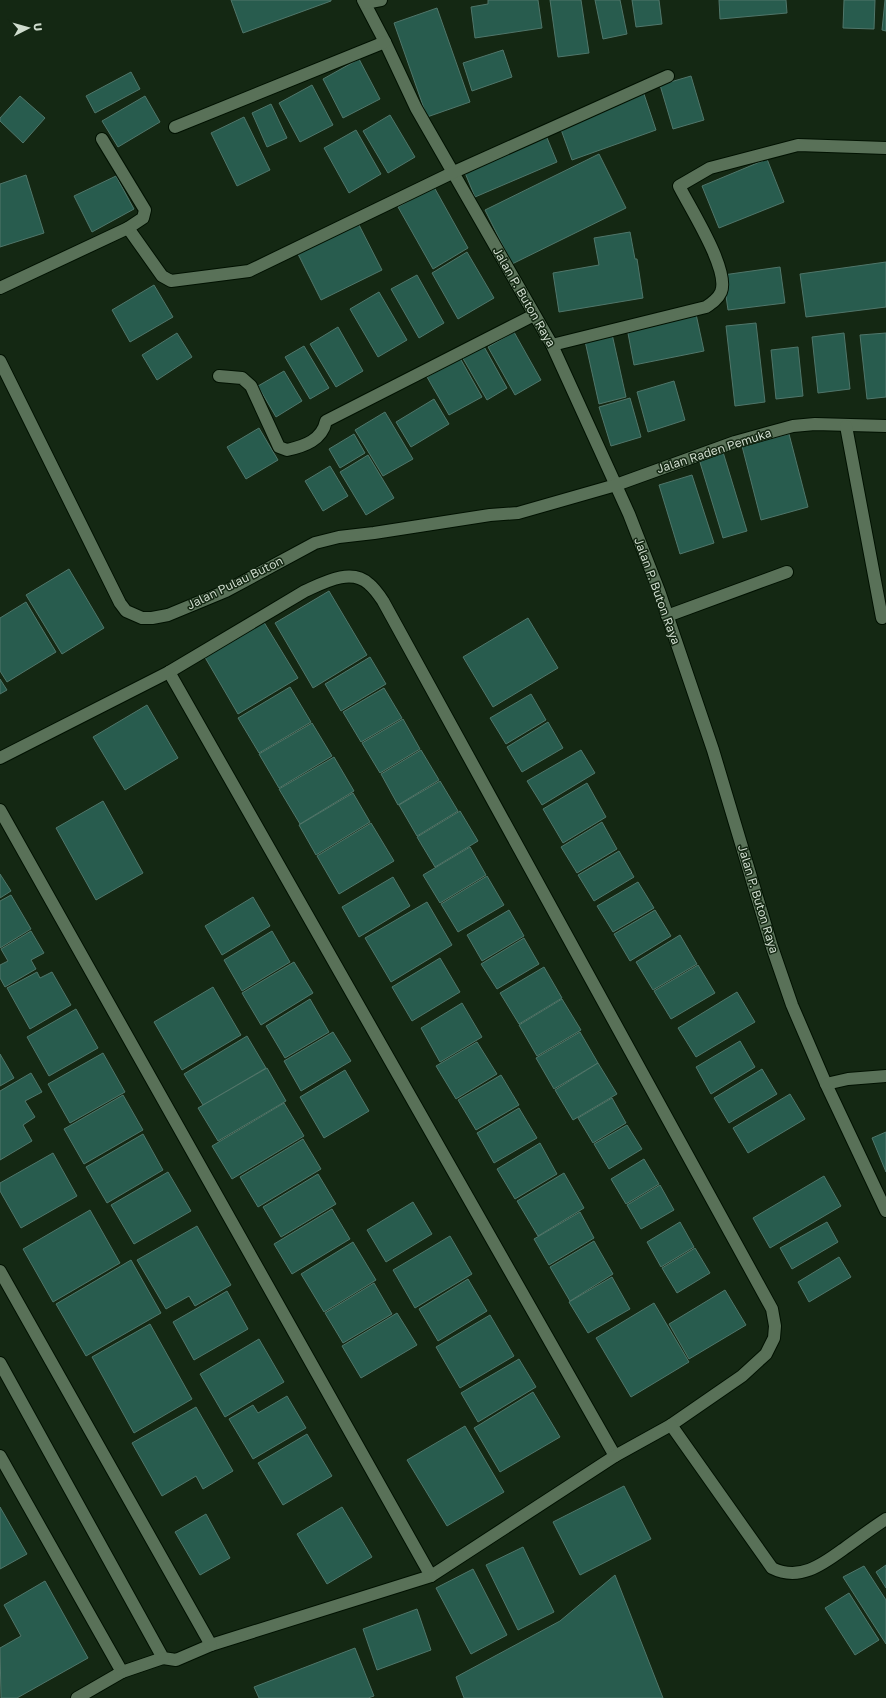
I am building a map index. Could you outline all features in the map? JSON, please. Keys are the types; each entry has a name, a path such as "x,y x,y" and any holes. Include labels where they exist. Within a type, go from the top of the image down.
{"street":[{"path":"364,2 381,0"},
{"name":"Jalan P. Buton Raya","path":"364,2 385,42 416,108 552,345 616,485 659,591 713,750 772,947 792,1004 826,1084 886,1211"},
{"path":"175,127 385,42"},
{"path":"128,228 162,276 171,281 249,271 454,172 668,76"},
{"path":"0,288 128,228 143,218 145,210 102,139"},
{"path":"552,345 706,307 717,298 722,291 720,264 679,186 710,168 798,145 886,148"},
{"path":"219,376 242,378 252,386 279,447 287,450 317,438 324,431 326,421 534,315"},
{"name":"Jalan Pulau Buton","path":"0,361 120,603 126,611 142,618 168,615 226,591 315,543 355,534 374,533 490,515 518,513 616,485"},
{"name":"Jalan Raden Pemuka","path":"616,485 735,442 786,428 815,424 886,426"},
{"path":"846,426 882,618"},
{"path":"667,616 786,572"},
{"path":"0,758 169,672 305,591 328,581 351,576 368,583 383,601 772,1309 775,1326 774,1338 766,1354 742,1376 672,1425 615,1456 431,1576 211,1645 176,1660 163,1658 122,1672 77,1698"},
{"path":"169,672 615,1456"},
{"path":"0,810 431,1576"},
{"path":"826,1084 848,1079 886,1076"},
{"path":"0,1271 211,1645"},
{"path":"0,1363 163,1658"},
{"path":"672,1425 772,1568 781,1572 797,1573 818,1567 886,1519"},
{"path":"0,1456 122,1672"}],"building":[{"path":"231,0 331,0 331,1 243,33"},
{"path":"488,0 538,0 542,28 475,38 471,7 488,4"},
{"path":"550,0 581,0 589,53 558,57"},
{"path":"595,0 620,0 627,34 603,39"},
{"path":"632,0 659,0 662,24 636,27"},
{"path":"719,0 786,0 787,13 720,19"},
{"path":"844,0 875,0 874,29 843,28"},
{"path":"886,0 886,31 882,30"},
{"path":"437,8 470,102 427,117 394,23"},
{"path":"503,50 512,77 472,91 463,63"},
{"path":"359,59 380,99 343,118 323,79"},
{"path":"131,72 140,89 95,113 86,96"},
{"path":"691,76 704,120 673,129 660,85"},
{"path":"312,85 333,125 300,142 279,103"},
{"path":"644,94 656,130 572,160 559,124"},
{"path":"20,96 45,118 23,143 0,121 0,118"},
{"path":"145,96 160,122 118,147 102,121"},
{"path":"271,104 287,138 267,147 252,113"},
{"path":"390,115 415,157 388,173 363,131"},
{"path":"244,117 270,170 237,186 211,133"},
{"path":"356,130 381,174 349,193 324,148"},
{"path":"545,133 557,162 475,197 463,168"},
{"path":"599,154 626,208 512,264 485,210"},
{"path":"767,159 784,202 719,228 702,186"},
{"path":"26,175 44,233 0,247 0,184"},
{"path":"116,176 134,209 92,232 74,196"},
{"path":"434,187 468,248 433,269 398,207"},
{"path":"358,223 382,270 321,300 298,254"},
{"path":"630,232 635,259 637,259 643,298 559,312 553,273 599,265 594,238"},
{"path":"467,252 494,298 458,319 432,273"},
{"path":"886,262 886,307 806,317 800,274"},
{"path":"780,267 785,303 728,310 723,275"},
{"path":"417,275 444,323 419,338 391,289"},
{"path":"154,285 173,317 130,342 112,310"},
{"path":"379,292 407,340 378,357 350,309"},
{"path":"696,314 704,351 634,365 627,328"},
{"path":"756,323 765,402 735,406 726,326"},
{"path":"338,327 363,371 336,387 310,344"},
{"path":"514,332 541,380 515,395 488,347"},
{"path":"177,333 192,357 157,380 142,355"},
{"path":"844,333 850,389 818,393 812,337"},
{"path":"886,333 886,397 867,399 860,335"},
{"path":"612,334 626,397 599,404 585,341"},
{"path":"482,343 507,388 487,400 461,355"},
{"path":"304,346 329,388 310,399 285,357"},
{"path":"798,347 803,396 776,399 771,350"},
{"path":"460,358 482,397 449,415 427,377"},
{"path":"284,371 302,401 276,417 258,386"},
{"path":"674,381 685,420 648,432 637,392"},
{"path":"630,398 641,437 611,446 599,407"},
{"path":"434,399 449,424 411,447 396,422"},
{"path":"385,412 413,459 383,476 355,430"},
{"path":"259,428 278,460 246,479 227,447"},
{"path":"354,434 365,453 340,468 329,449"},
{"path":"789,434 808,507 761,520 742,446"},
{"path":"723,452 747,531 723,538 699,459"},
{"path":"368,455 394,498 366,515 340,472"},
{"path":"330,466 348,496 323,511 305,481"},
{"path":"692,475 714,543 680,554 659,485"},
{"path":"69,569 104,628 62,654 26,595"},
{"path":"329,591 367,655 313,688 275,623"},
{"path":"26,602 56,652 7,682 0,671 0,618"},
{"path":"528,618 558,668 493,707 463,657"},
{"path":"262,619 298,678 238,714 203,654"},
{"path":"370,657 386,684 341,711 325,684"},
{"path":"0,679 7,690 0,694"},
{"path":"290,687 311,722 259,753 238,718"},
{"path":"384,688 402,718 361,742 343,712"},
{"path":"531,694 546,720 506,744 490,718"},
{"path":"147,705 178,758 125,790 93,737"},
{"path":"403,719 420,749 380,773 362,743"},
{"path":"548,722 563,748 522,772 507,747"},
{"path":"312,723 332,756 279,788 259,754"},
{"path":"421,750 439,780 398,805 381,774"},
{"path":"581,750 595,773 542,805 527,781"},
{"path":"334,757 354,791 300,824 279,789"},
{"path":"440,781 458,811 417,836 399,805"},
{"path":"587,783 606,817 563,843 543,809"},
{"path":"353,793 370,822 316,855 299,825"},
{"path":"103,801 143,873 96,900 56,828"},
{"path":"460,811 478,841 435,867 417,837"},
{"path":"602,822 617,849 577,873 561,847"},
{"path":"371,823 394,861 339,894 317,856"},
{"path":"470,847 486,875 440,903 423,875"},
{"path":"619,851 634,877 594,901 578,875"},
{"path":"0,874 11,891 0,898"},
{"path":"487,876 504,905 458,932 441,904"},
{"path":"393,877 410,906 359,937 342,907"},
{"path":"638,882 654,908 613,932 597,906"},
{"path":"11,895 31,929 0,948 0,901"},
{"path":"253,897 270,926 222,955 205,926"},
{"path":"427,902 452,945 391,982 365,938"},
{"path":"509,910 524,936 482,961 467,935"},
{"path":"655,910 671,936 630,961 614,934"},
{"path":"31,931 44,953 31,960 36,969 5,987 0,978 0,965 8,961 1,949"},
{"path":"272,931 290,962 242,991 224,960"},
{"path":"680,935 697,964 653,990 636,962"},
{"path":"524,938 539,964 497,989 481,964"},
{"path":"440,958 460,992 412,1021 392,987"},
{"path":"294,962 313,993 261,1025 242,993"},
{"path":"698,965 715,993 671,1019 654,991"},
{"path":"544,967 562,998 519,1024 500,993"},
{"path":"37,972 40,978 52,972 71,1005 30,1029 7,988"},
{"path":"213,987 241,1035 182,1070 154,1022"},
{"path":"737,992 755,1022 696,1057 678,1028"},
{"path":"310,999 329,1032 285,1058 266,1026"},
{"path":"562,999 581,1030 537,1056 519,1025"},
{"path":"462,1003 482,1037 440,1062 421,1028"},
{"path":"76,1009 98,1048 49,1076 27,1037"},
{"path":"333,1032 351,1061 301,1091 284,1061"},
{"path":"580,1032 598,1063 554,1089 536,1058"},
{"path":"247,1036 266,1068 203,1105 184,1074"},
{"path":"740,1041 755,1067 711,1094 696,1067"},
{"path":"477,1042 497,1074 456,1099 436,1066"},
{"path":"103,1053 125,1092 70,1123 48,1084"},
{"path":"0,1054 14,1078 0,1086"},
{"path":"598,1063 617,1094 573,1120 555,1090"},
{"path":"267,1068 286,1101 218,1141 198,1108"},
{"path":"762,1069 777,1094 729,1123 714,1098"},
{"path":"345,1070 369,1111 324,1138 300,1097"},
{"path":"31,1073 42,1092 25,1101 35,1117 23,1125 32,1141 0,1160 0,1091"},
{"path":"501,1075 519,1105 476,1130 458,1100"},
{"path":"790,1094 805,1119 748,1153 733,1128"},
{"path":"123,1095 143,1130 84,1164 64,1129"},
{"path":"612,1098 626,1123 593,1143 578,1118"},
{"path":"284,1103 304,1136 232,1179 212,1146"},
{"path":"519,1108 537,1138 494,1163 477,1133"},
{"path":"627,1125 642,1149 609,1169 594,1144"},
{"path":"886,1132 886,1172 872,1138"},
{"path":"143,1134 163,1170 107,1203 86,1167"},
{"path":"303,1139 321,1169 258,1207 240,1177"},
{"path":"540,1143 557,1174 515,1199 497,1169"},
{"path":"53,1153 77,1196 21,1228 0,1191 0,1183"},
{"path":"644,1159 659,1184 626,1204 611,1179"},
{"path":"168,1172 191,1211 134,1244 111,1205"},
{"path":"564,1173 584,1208 538,1236 517,1201"},
{"path":"318,1174 336,1204 281,1237 263,1207"},
{"path":"824,1176 841,1206 770,1248 753,1218"},
{"path":"660,1185 674,1210 641,1229 627,1205"},
{"path":"413,1202 432,1234 386,1262 367,1230"},
{"path":"332,1209 350,1239 292,1274 274,1244"},
{"path":"90,1210 120,1263 53,1302 23,1249"},
{"path":"580,1212 594,1238 549,1265 534,1239"},
{"path":"680,1222 694,1247 661,1267 647,1242"},
{"path":"827,1222 838,1242 792,1269 780,1248"},
{"path":"197,1226 231,1285 195,1306 189,1296 166,1309 137,1260"},
{"path":"450,1236 472,1274 415,1308 393,1270"},
{"path":"594,1241 613,1274 570,1301 550,1267"},
{"path":"353,1242 376,1280 324,1312 301,1274"},
{"path":"695,1248 710,1273 677,1293 662,1268"},
{"path":"839,1257 851,1277 809,1302 798,1282"},
{"path":"131,1260 161,1313 86,1356 56,1304"},
{"path":"612,1277 630,1309 588,1333 569,1302"},
{"path":"468,1279 487,1311 438,1341 419,1309"},
{"path":"374,1283 392,1314 343,1343 325,1313"},
{"path":"725,1290 746,1325 689,1359 669,1324"},
{"path":"227,1291 248,1329 194,1360 173,1322"},
{"path":"654,1303 689,1362 631,1397 596,1338"},
{"path":"397,1313 417,1345 361,1378 342,1346"},
{"path":"490,1315 514,1356 460,1388 436,1347"},
{"path":"150,1324 192,1399 134,1433 92,1357"},
{"path":"259,1339 284,1382 225,1417 200,1374"},
{"path":"519,1359 536,1387 478,1422 461,1393"},
{"path":"533,1392 560,1437 500,1472 474,1428"},
{"path":"287,1396 306,1428 253,1459 229,1419 253,1405 258,1413"},
{"path":"196,1407 233,1471 203,1489 196,1476 162,1496 132,1443"},
{"path":"465,1426 504,1492 447,1526 407,1460"},
{"path":"307,1434 332,1476 283,1505 258,1463"},
{"path":"624,1486 651,1539 580,1575 553,1522"},
{"path":"0,1507 27,1554 0,1569"},
{"path":"342,1507 372,1557 327,1584 297,1534"},
{"path":"206,1514 230,1558 200,1575 175,1532"},
{"path":"523,1547 554,1612 518,1630 486,1565"},
{"path":"886,1565 886,1588 876,1572"},
{"path":"864,1566 886,1600 886,1644 843,1577"},
{"path":"473,1569 507,1635 471,1654 436,1588"},
{"path":"615,1575 663,1698 464,1698 456,1677 560,1621"},
{"path":"45,1581 88,1658 17,1698 1,1698 0,1648 21,1636 4,1605"},
{"path":"849,1593 879,1640 855,1655 825,1608"},
{"path":"417,1609 431,1650 377,1670 363,1629"},
{"path":"355,1648 374,1696 368,1698 259,1698 254,1687"}]}
